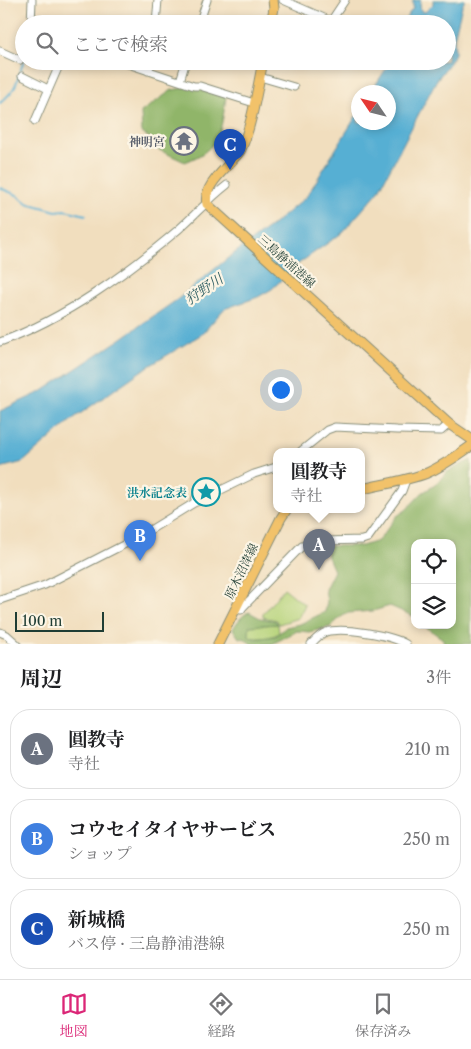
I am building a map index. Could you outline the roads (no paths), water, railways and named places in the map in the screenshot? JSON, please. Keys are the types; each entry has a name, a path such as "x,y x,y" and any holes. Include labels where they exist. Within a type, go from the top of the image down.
{"main road":[{"path":"272,0 274,8 273,15"},
{"path":"207,204 209,188 235,158 246,138 261,70"},
{"name":"三島静浦港線","path":"207,204 449,424 471,439"},
{"path":"365,488 406,480 436,468 471,446"},
{"name":"原木沼津線","path":"220,643 284,513"}],"street":[{"path":"31,15 32,0"},
{"path":"157,15 158,0"},
{"path":"202,15 207,0"},
{"path":"283,0 317,15"},
{"path":"335,15 345,0"},
{"path":"0,51 15,58"},
{"path":"35,121 57,70"},
{"path":"145,70 254,103"},
{"path":"180,81 183,70"},
{"path":"22,76 48,89"},
{"path":"260,77 294,87"},
{"path":"0,342 50,319 107,285 156,249 227,185"},
{"path":"305,448 327,430 335,427 437,431 444,429 449,424"},
{"path":"0,600 45,585 137,538 194,503 254,474 273,468"},
{"path":"236,609 240,610 299,547 325,540 362,540 368,538 402,491 406,480"},
{"path":"194,503 207,481"},
{"path":"311,644 321,634 331,631 364,633 406,644"},
{"path":"0,632 7,635 17,644"}],"water":[{"path":"413,0 421,0 421,11 425,12 433,4 433,0 465,0 456,30 456,15 408,15 413,8"},
{"name":"狩野川","path":"385,70 444,70 436,81 378,192 342,233 298,264 272,289 258,297 224,309 202,334 141,371 74,418 23,462 0,468 0,411 41,392 178,299 307,196 351,124 351,130 396,130 396,85 376,85"}],"waterway":[{"path":"34,15 35,5"},
{"path":"0,103 11,93 21,70"},
{"path":"0,188 17,195 27,203 56,211 65,210 86,215"}],"place":[{"name":"神明宮","path":"184,141"},
{"name":"新城橋","path":"230,170"},
{"name":"洪水記念表","path":"206,492"},
{"name":"コウセイタイヤサービス","path":"140,561"},
{"name":"圓教寺","path":"319,570"}]}
